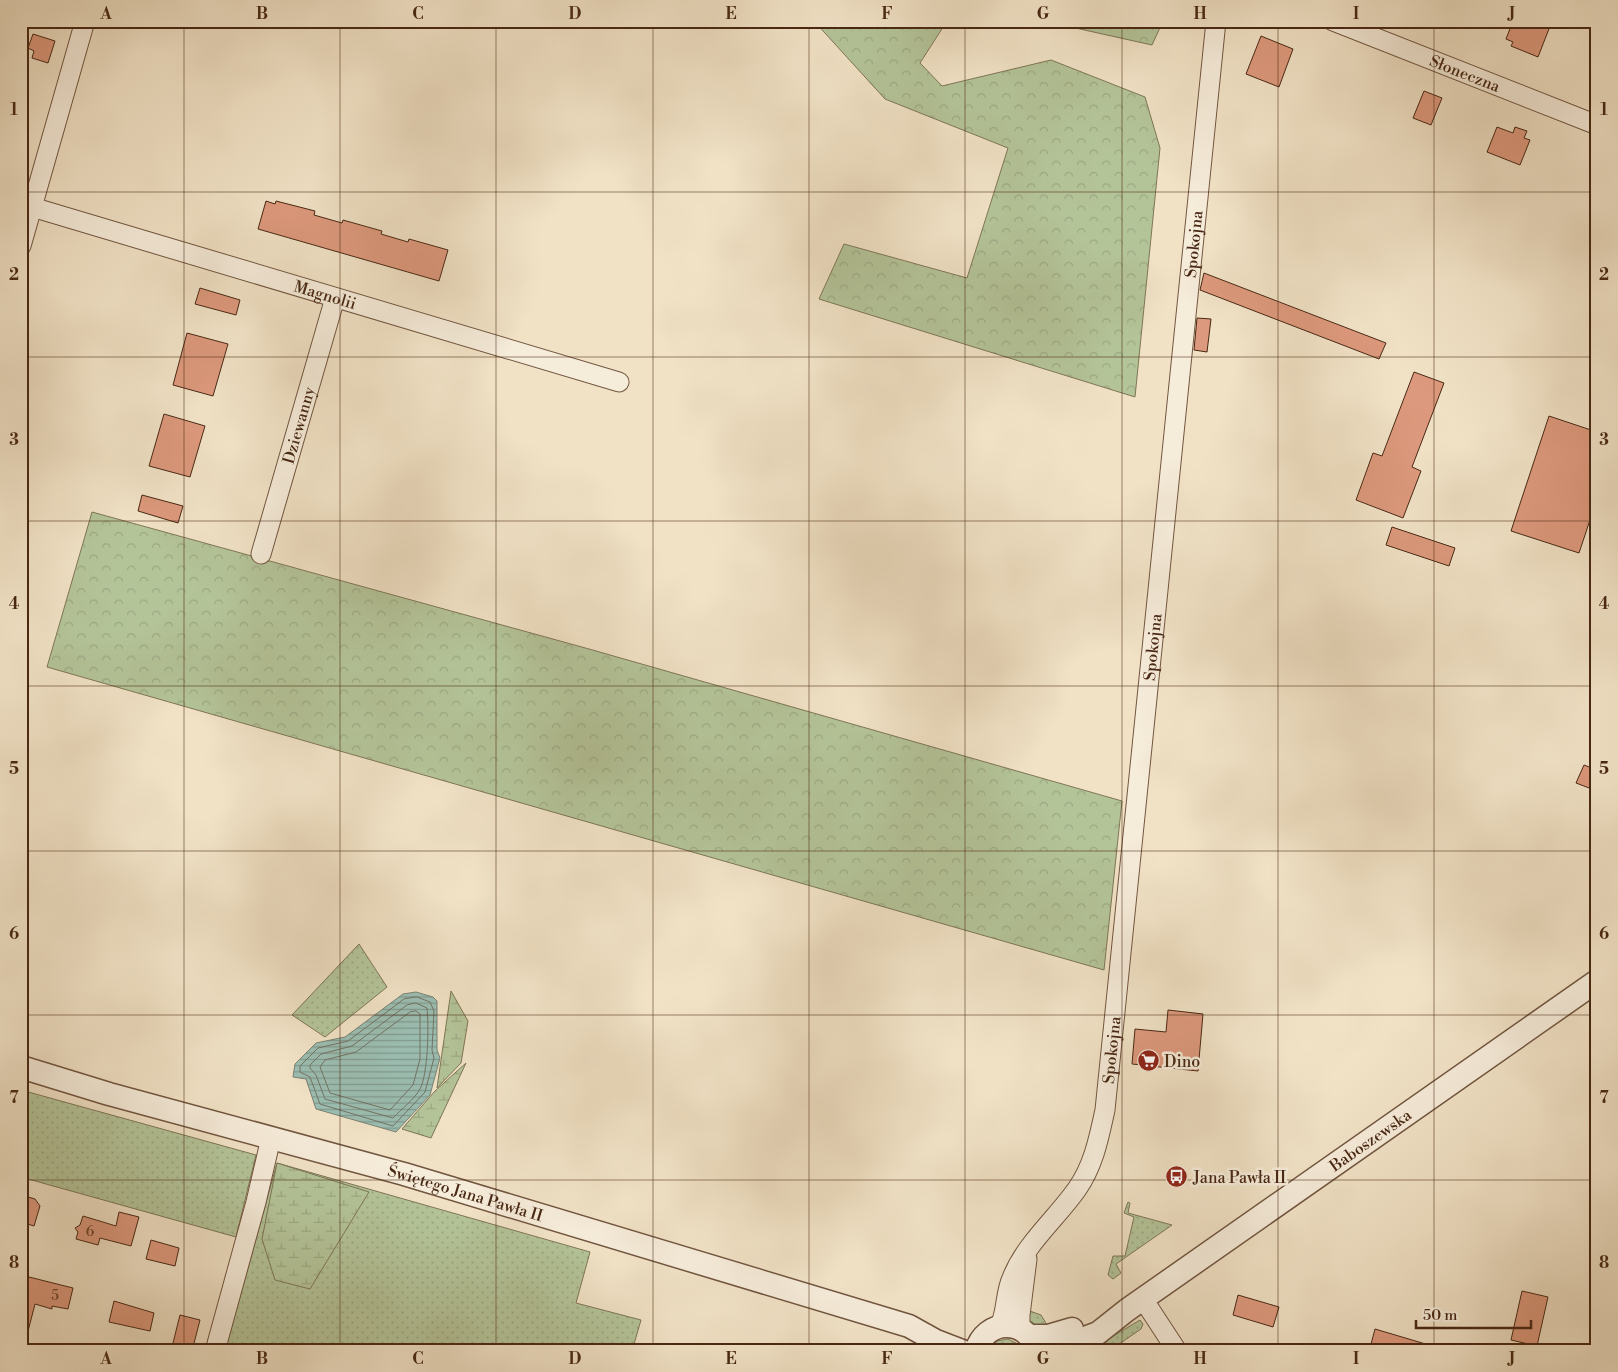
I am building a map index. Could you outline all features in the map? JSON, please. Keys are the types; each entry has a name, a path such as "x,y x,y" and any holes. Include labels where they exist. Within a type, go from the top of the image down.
{"street":[{"path":"21,246 30,196 85,21"},
{"name":"Spokojna","path":"1007,1338 1020,1306 1028,1252 1035,1239 1078,1188 1094,1157 1104,1110 1216,21"},
{"name":"Słoneczna","path":"1333,21 1597,124"},
{"name":"Magnolii","path":"30,196 335,298 619,382"},
{"name":"Dziewanny","path":"261,554 335,298"},
{"name":"Baboszewska","path":"1050,1351 1098,1333 1116,1318 1597,981"},
{"name":"Świętego Jana Pawła II","path":"21,1067 109,1094 404,1174 909,1326 940,1329 961,1335 1007,1338"},
{"path":"215,1351 256,1202 271,1138"},
{"path":"1143,1299 1177,1351"},
{"name":"Baboszewska","path":"1007,1338 1048,1336 1094,1321 1116,1318"},
{"name":"Świętego Jana Pawła II","path":"909,1326 936,1341 962,1351"}],"green space":[{"path":"814,21 947,21 920,63 942,86 1051,60 1145,97 1160,148 1135,397 819,299 844,244 967,278 1008,148 885,99"},
{"path":"1044,21 1163,21 1152,45"},
{"path":"92,512 589,649 1122,801 1104,970 47,667"},
{"path":"359,944 387,987 325,1037 292,1015"},
{"path":"451,991 468,1021 461,1063 437,1088"},
{"path":"466,1063 431,1138 402,1129 435,1091"},
{"path":"21,1090 256,1155 236,1237 21,1177"},
{"path":"277,1163 590,1252 576,1303 641,1320 632,1351 225,1351"},
{"path":"277,1163 369,1192 310,1289 275,1280 262,1239"},
{"path":"1128,1202 1130,1203 1128,1213 1172,1225 1116,1264 1121,1273 1113,1279 1108,1275 1113,1256 1125,1256 1134,1217 1124,1213"},
{"path":"1027,1310 1041,1315 1049,1328 1030,1326"},
{"path":"1140,1320 1143,1324 1141,1329 1109,1351 1088,1351"},
{"path":"1008,1339 1018,1344 1022,1351 990,1351 997,1341"}],"water":[{"path":"416,992 433,997 437,1001 437,1050 440,1058 430,1095 396,1132 316,1109 306,1079 293,1077 295,1064 316,1043 345,1037 403,994"}],"building":[{"path":"1513,21 1552,21 1538,57 1511,46 1513,42 1506,39"},
{"path":"33,34 55,41 48,63 32,58 34,51 28,48"},
{"path":"1261,36 1293,49 1279,87 1246,74"},
{"path":"1424,91 1442,98 1431,125 1413,118"},
{"path":"1497,127 1513,133 1515,127 1527,131 1524,138 1530,140 1520,165 1487,152"},
{"path":"266,201 275,204 276,201 315,211 314,215 342,223 343,220 382,231 381,234 408,242 409,239 448,250 439,281 258,229"},
{"path":"1204,273 1386,343 1379,359 1200,290"},
{"path":"200,288 240,300 236,315 195,304"},
{"path":"1197,318 1211,319 1207,352 1194,350"},
{"path":"187,333 228,344 213,396 173,385"},
{"path":"1414,372 1444,383 1412,467 1421,471 1403,518 1356,500 1373,453 1382,456"},
{"path":"164,414 205,426 190,477 149,466"},
{"path":"1549,416 1597,432 1597,499 1579,553 1511,531"},
{"path":"142,495 183,506 178,523 138,511"},
{"path":"1392,527 1455,548 1449,566 1386,545"},
{"path":"1584,765 1597,770 1597,791 1576,783"},
{"path":"1168,1010 1203,1014 1198,1071 1132,1064 1135,1029 1166,1032"},
{"path":"21,1195 35,1199 40,1206 34,1226 21,1222"},
{"path":"119,1212 139,1217 131,1246 100,1238 98,1245 76,1239 78,1232 75,1228 80,1225 83,1216 116,1226"},
{"path":"151,1240 179,1248 175,1266 146,1259"},
{"path":"21,1275 73,1288 68,1309 52,1306 52,1309 35,1304 25,1343 21,1342"},
{"path":"1522,1291 1548,1297 1537,1346 1511,1340"},
{"path":"1238,1295 1279,1307 1273,1327 1233,1315"},
{"path":"114,1301 154,1313 150,1331 109,1322"},
{"path":"180,1315 200,1320 192,1351 172,1347"},
{"path":"1375,1329 1439,1348 1438,1351 1380,1351 1370,1348"}],"place":[{"name":"Dino","path":"1148,1061"},
{"name":"Jana Pawła II","path":"1177,1177"}]}
